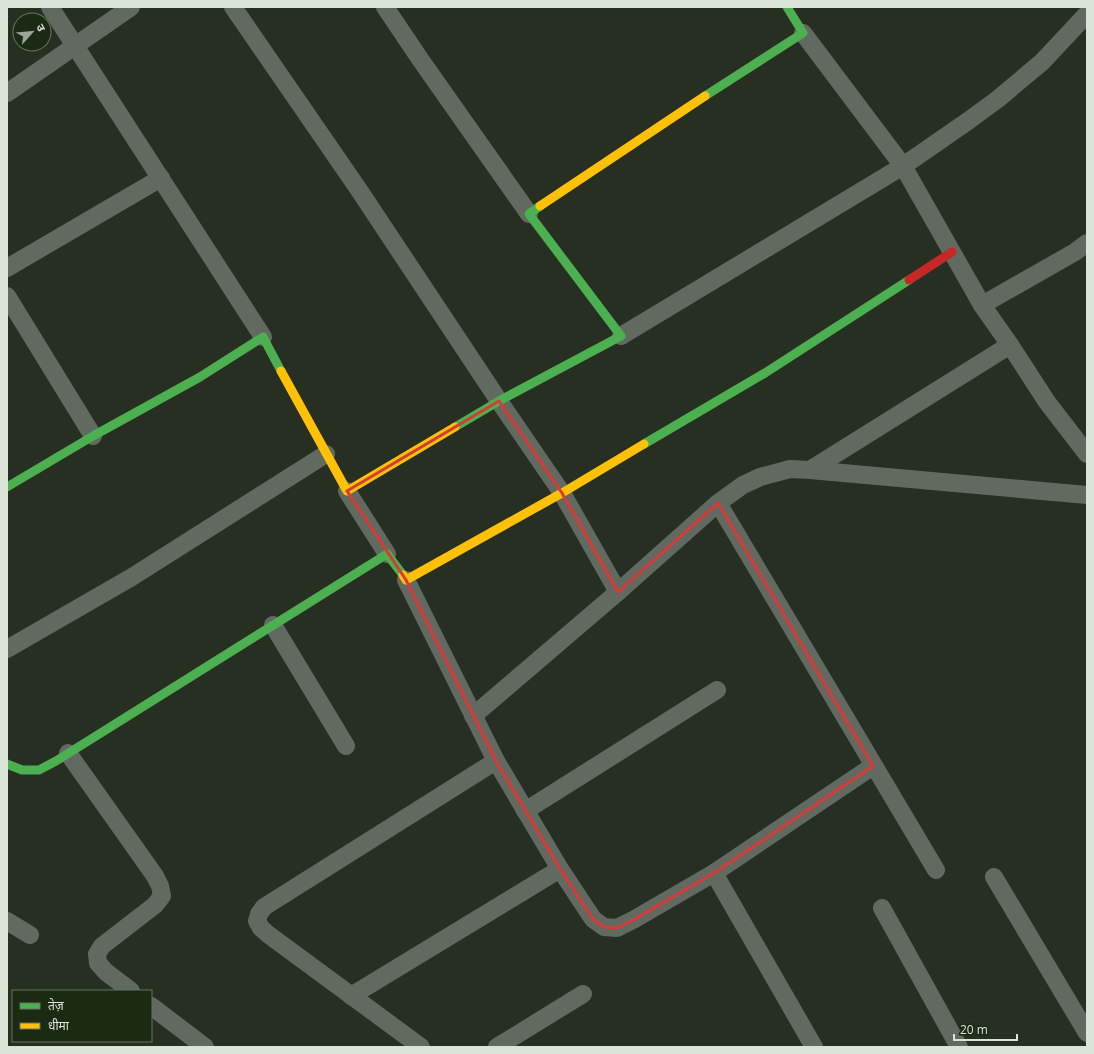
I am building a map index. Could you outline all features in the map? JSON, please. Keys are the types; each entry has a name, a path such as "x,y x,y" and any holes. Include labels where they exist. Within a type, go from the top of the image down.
{"street":[{"path":"50,7 76,45 263,337 347,492 387,554 406,580 496,761 560,869 593,919 604,927 617,928 633,920 714,873 873,766"},
{"path":"7,93 131,7"},
{"path":"233,7 359,190 562,493 618,592"},
{"path":"385,7 529,214 621,336"},
{"path":"787,7 803,33 903,166 982,305 1010,344 1047,402 1087,454"},
{"path":"347,492 499,401 621,336 903,166 998,99 1042,62 1087,14 1081,7"},
{"path":"529,214 803,33"},
{"path":"7,268 160,178"},
{"path":"982,305 1068,256 1087,243"},
{"path":"406,580 562,493 765,373 952,252"},
{"path":"7,296 93,436"},
{"path":"7,487 93,436 200,376 263,337"},
{"path":"810,470 1010,344"},
{"path":"7,648 132,577 326,454"},
{"path":"473,716 618,592 718,503 743,485 760,477 790,469 810,470 1087,494"},
{"path":"718,503 936,870"},
{"path":"7,764 22,770 39,770 387,554"},
{"path":"274,625 346,746"},
{"path":"525,811 717,690"},
{"path":"68,753 155,876 160,886 162,896 155,905 102,946 97,954 98,964 130,990"},
{"path":"421,1047 269,935 261,928 257,921 259,914 264,907 496,761"},
{"path":"351,996 560,869"},
{"path":"714,873 814,1047"},
{"path":"994,877 1087,1033"},
{"path":"882,908 959,1047"},
{"path":"7,920 30,935"},
{"path":"497,1047 583,994"},
{"path":"152,1007 205,1047"}],"highlighted area":[{"path":"499,401 562,493 618,592 718,503 873,766 714,873 617,928 604,927 593,919 560,869 496,761 406,580 347,491"}],"traffic: fast":[{"path":"705,96 803,33 787,7"},
{"path":"455,427 499,401 621,336 529,214 540,206"},
{"path":"644,444 765,373 909,280"},
{"path":"7,487 93,436 200,377 263,337 281,371"},
{"path":"7,764 22,770 39,770 56,761 387,554 403,575"}],"traffic: slow":[{"path":"540,206 705,96"},
{"path":"281,371 347,491 455,427"},
{"path":"403,575 406,580 562,493 644,444"}],"traffic: jam":[{"path":"909,280 952,252"}]}
